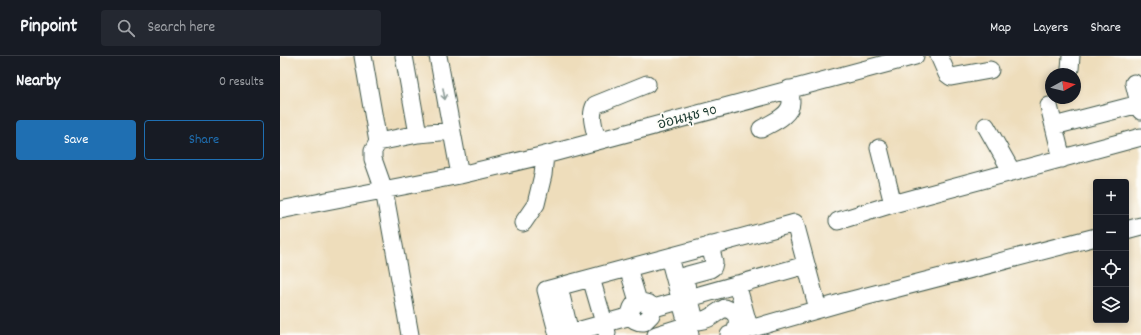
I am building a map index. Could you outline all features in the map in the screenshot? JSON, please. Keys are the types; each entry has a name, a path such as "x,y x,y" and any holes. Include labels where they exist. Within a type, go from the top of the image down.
{"street":[{"path":"363,56 378,142 373,151 373,159 384,190 410,335"},
{"path":"404,56 418,134"},
{"path":"438,56 460,175"},
{"name":"อ่อนนุช 90","path":"280,210 460,175 544,155 914,56"},
{"path":"939,56 947,74 951,77 990,70"},
{"path":"1054,126 1140,108 1134,83"},
{"path":"597,140 592,117 593,109 596,105 647,84"},
{"path":"761,129 785,114 790,107 791,101 789,89"},
{"path":"1049,106 1062,159"},
{"path":"986,126 1012,172"},
{"path":"378,142 418,134 451,130"},
{"path":"838,221 893,204 1141,137"},
{"path":"879,148 893,204"},
{"path":"523,223 536,204 542,181 544,155"},
{"path":"806,265 654,308 643,316 605,329 566,334 546,290 795,223 818,309"},
{"path":"1129,229 1141,226"},
{"path":"738,333 818,309 1093,238"},
{"path":"656,335 689,330 684,276 714,267 710,245"},
{"path":"669,257 685,299 698,321 713,317 725,308 732,310 736,314 738,333"},
{"path":"628,268 643,316"},
{"path":"591,278 605,329"},
{"path":"737,284 738,333"}]}
